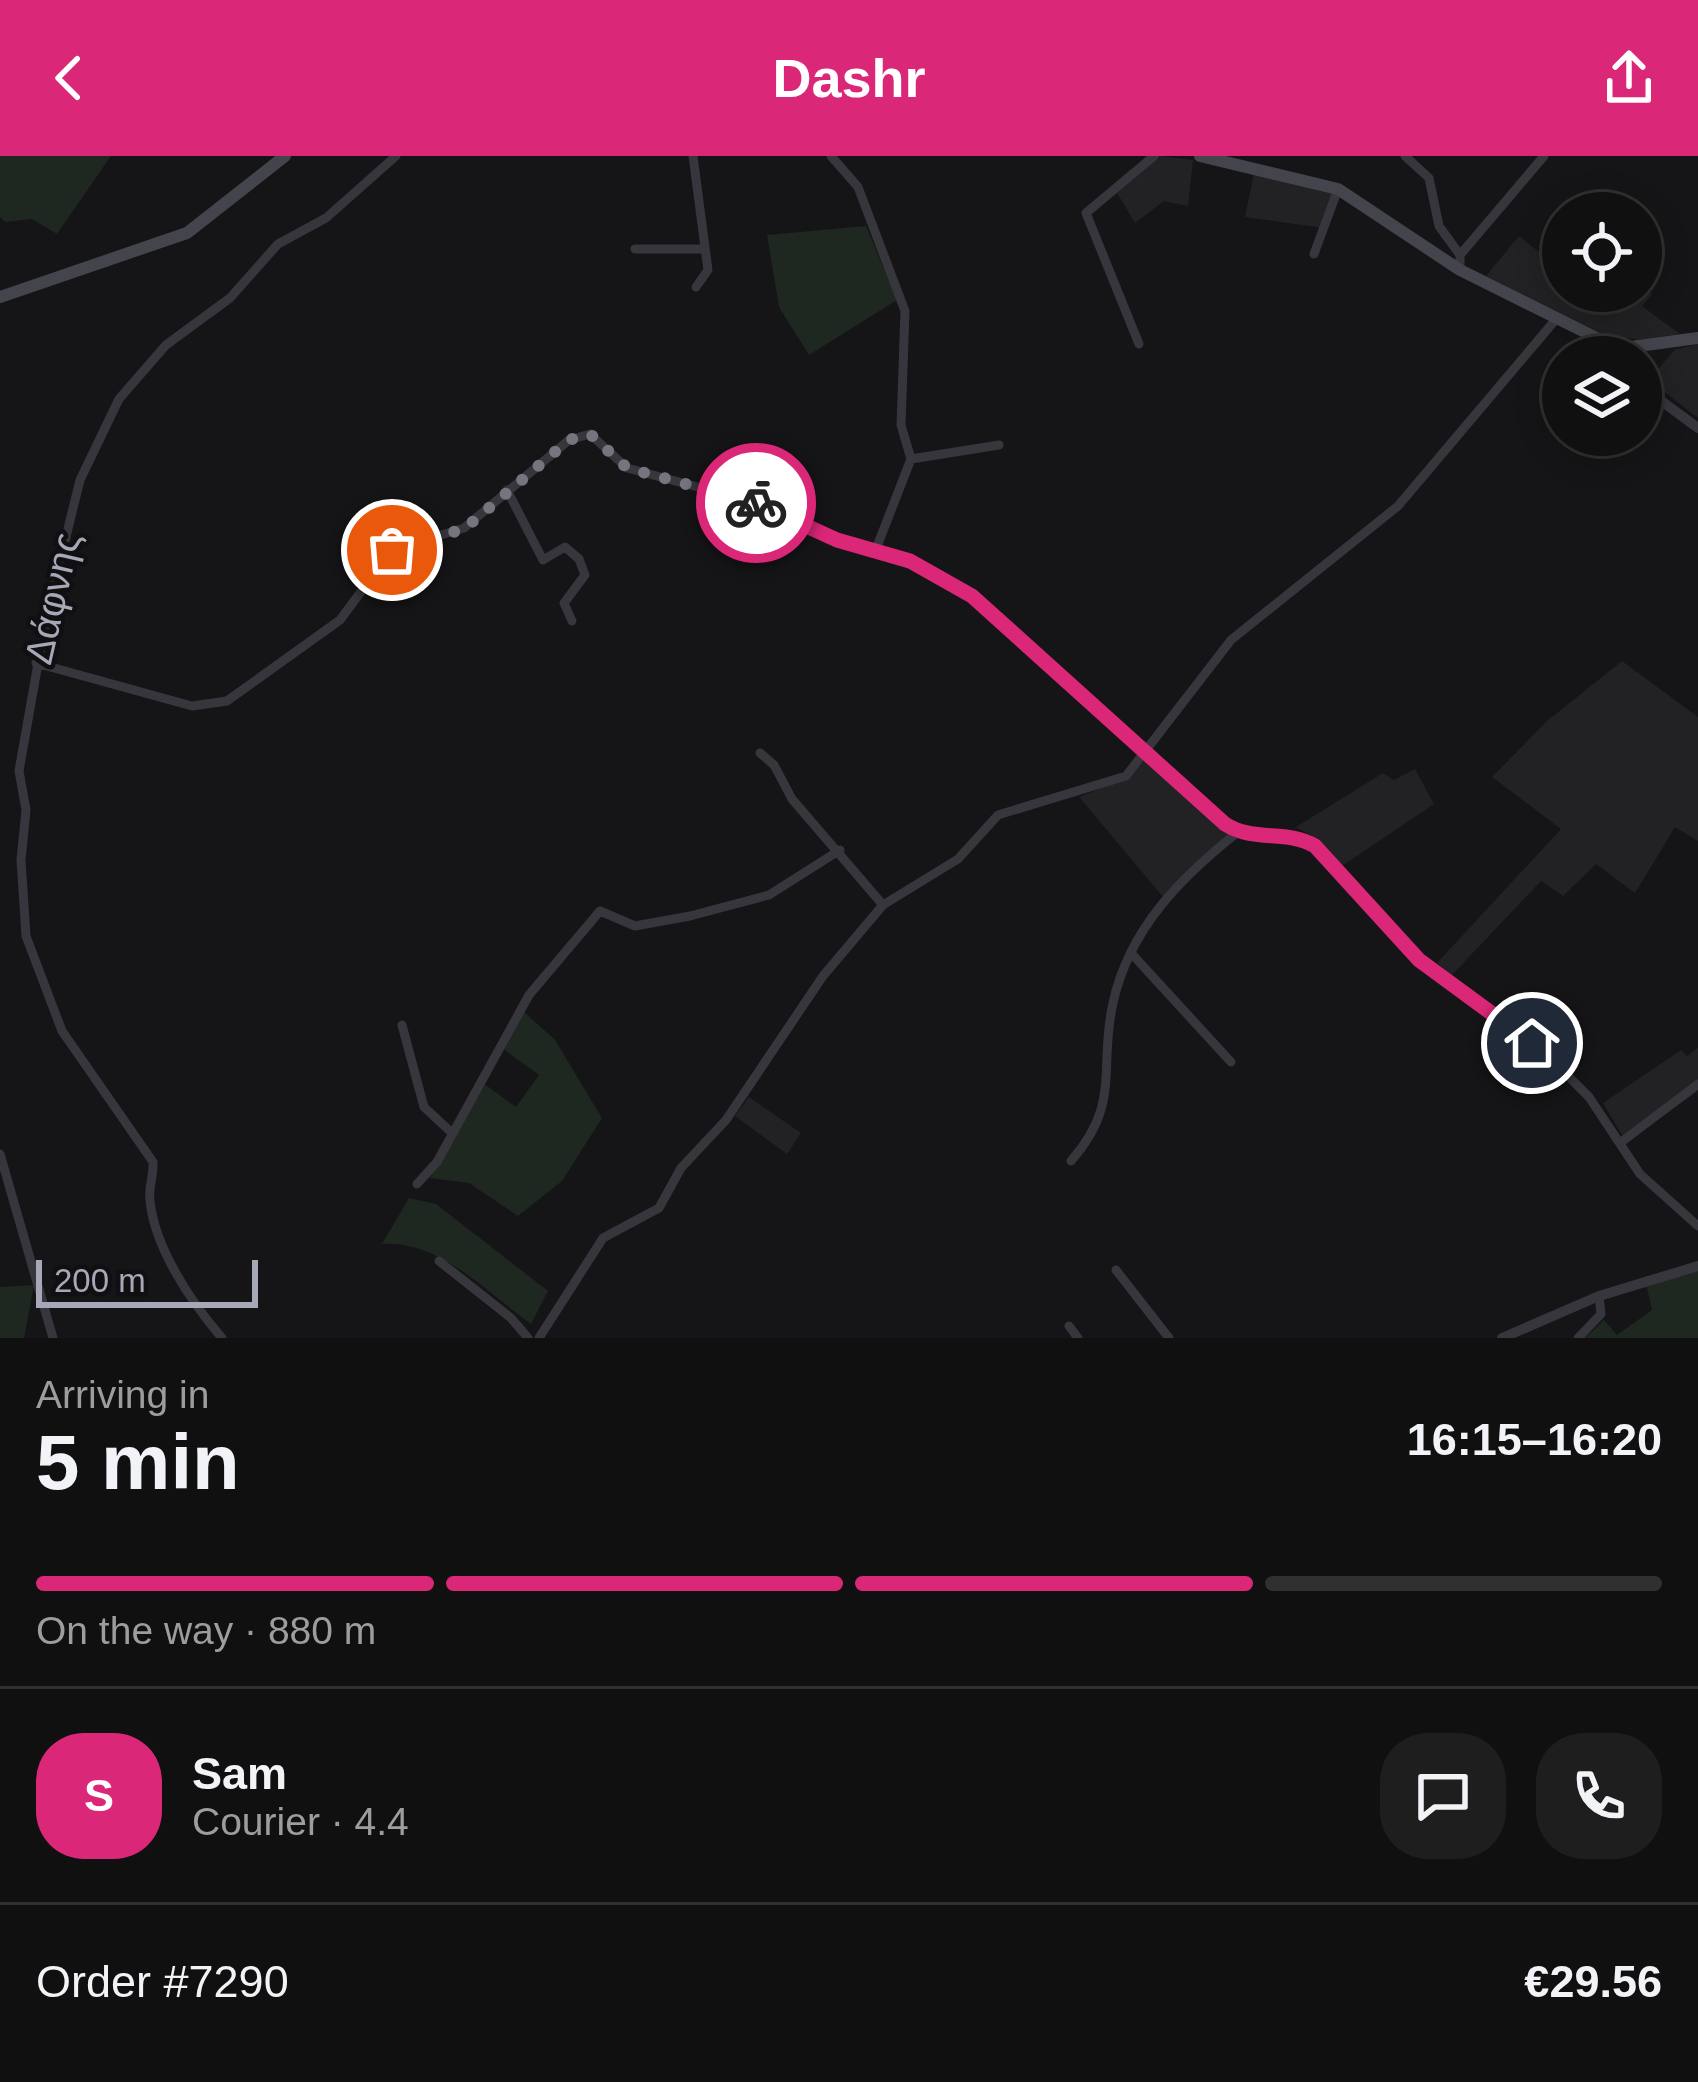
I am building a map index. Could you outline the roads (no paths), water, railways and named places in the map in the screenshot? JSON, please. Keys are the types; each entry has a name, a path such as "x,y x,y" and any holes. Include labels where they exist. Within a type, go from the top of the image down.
{"main road":[{"path":"0,297 187,233 285,156"},
{"path":"1200,156 1338,189 1590,336"},
{"path":"1662,344 1698,338"}],"street":[{"name":"Δάφνης","path":"222,1338 186,1289 155,1222 149,1195 153,1162 62,1031 26,936 21,860 26,810 20,771 36,663 79,481 119,399 166,345 230,298 278,244 326,218 396,156"},
{"path":"693,156 708,270 696,287"},
{"path":"831,156 858,187 869,226 902,297 908,346 901,424 911,458 876,549"},
{"path":"1139,344 1086,213 1154,156"},
{"path":"1405,156 1429,178 1439,226 1460,263 1544,156"},
{"path":"1315,254 1338,189"},
{"path":"635,249 705,249"},
{"path":"539,1338 603,1238 658,1208 681,1168 726,1120 824,976 883,905 958,859 998,815 1082,794 1126,776 1239,631 1398,506 1557,318"},
{"path":"1662,401 1698,428"},
{"path":"36,663 193,706 227,701 340,620 392,550 464,529 569,440 590,434 627,468 764,505 837,540 876,549 939,574 972,596 1144,756 1238,832 1258,838 1294,837 1315,846 1419,960 1513,1028 1568,1075 1640,1174 1698,1226"},
{"path":"911,458 999,445"},
{"path":"507,490 543,560 565,548 579,559 585,575 564,603 572,621"},
{"path":"760,753 774,765 792,799 883,905"},
{"path":"1071,1161 1095,1134 1102,1112 1113,1002 1149,917 1238,832"},
{"path":"417,1184 437,1162 547,967 599,911 634,926 690,916 770,895 840,850"},
{"path":"1131,953 1231,1062"},
{"path":"402,1025 424,1106 451,1132"},
{"path":"1620,1143 1698,1084"},
{"path":"0,1154 53,1338"},
{"path":"439,1261 511,1318 528,1338"},
{"path":"1502,1338 1600,1296 1698,1266"},
{"path":"1116,1270 1168,1338"},
{"path":"1578,1338 1601,1314 1600,1296"},
{"path":"1069,1326 1078,1338"}]}
